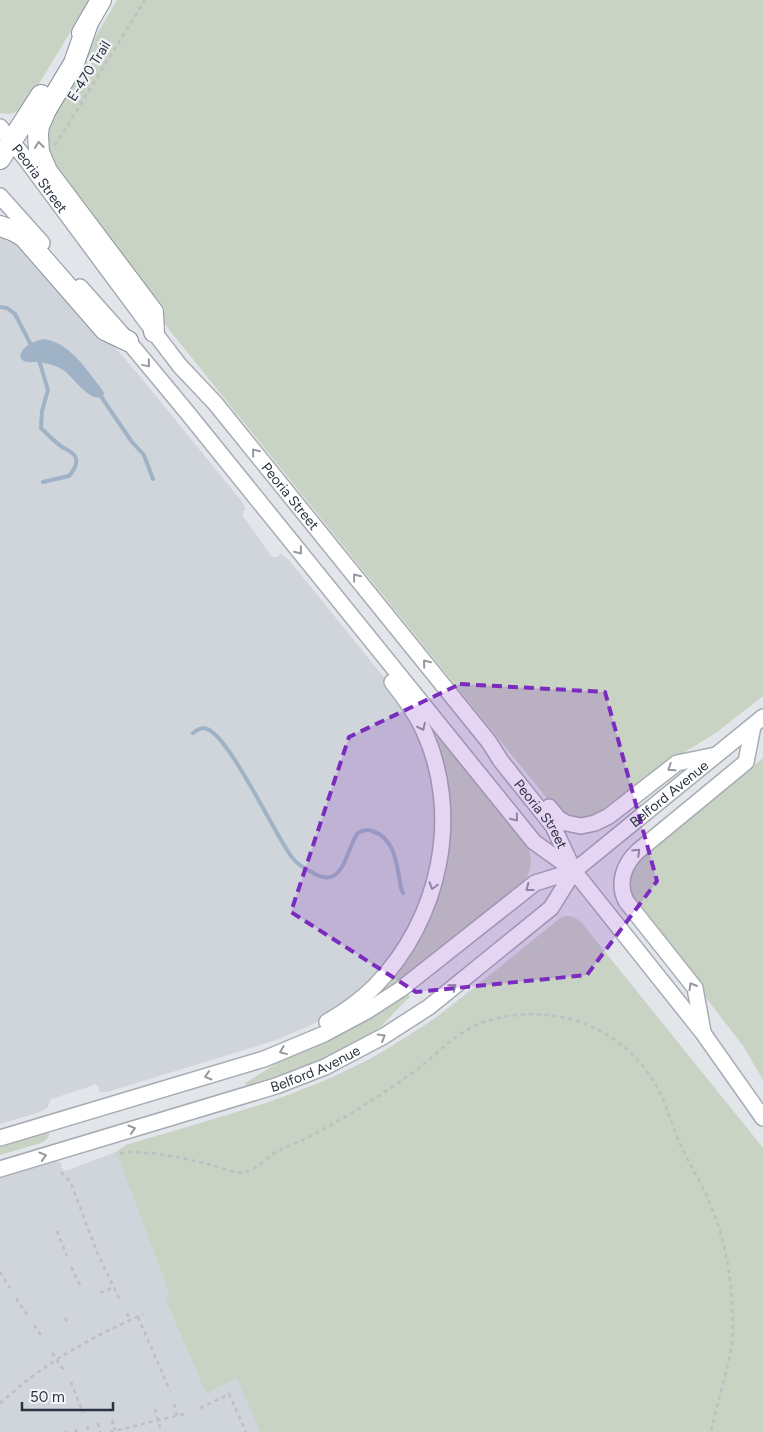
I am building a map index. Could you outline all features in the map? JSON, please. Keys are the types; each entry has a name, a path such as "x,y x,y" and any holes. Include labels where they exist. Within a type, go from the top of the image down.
{"highway":[{"path":"0,158 6,134 88,23 101,0"},
{"path":"88,23 74,63 42,118 38,134 39,152 47,171 153,312 154,332"},
{"path":"0,226 24,237 105,330 128,341"}],"main road":[{"name":"Peoria Street","path":"6,134 180,366 221,410 489,742 501,761 553,826 574,871 703,1033 763,1118"},
{"name":"Peoria Street","path":"0,196 128,341 534,842 574,871"},
{"path":"312,1040 324,1024 348,1008 375,986 401,954 417,927 428,902 438,864 442,838 442,802 434,760 426,735 405,699 356,636 350,614"},
{"path":"703,1033 695,988 628,904 622,891 623,878 627,864 638,851 746,762 758,722"},
{"name":"Belford Avenue","path":"0,1169 276,1086 325,1067 401,1026 429,1007 551,908 574,871 758,722"},
{"path":"489,742 509,756 558,818 581,826 595,823 609,816 677,763 718,755"},
{"name":"Belford Avenue","path":"0,1138 264,1059 312,1040 356,1017 401,989 534,883 574,871"}],"path":[{"name":"E-470 Trail","path":"51,145 56,144 145,0"},
{"path":"120,1153 137,1152 152,1154 212,1165 236,1172 248,1171 279,1150 316,1134 372,1100 412,1074 452,1039 483,1022 532,1013 557,1016 596,1028 611,1036 632,1054 644,1067 656,1086 682,1148 707,1196 721,1234 731,1283 732,1335 727,1367 711,1432"},
{"path":"61,1172 71,1183 88,1230 119,1298"},
{"path":"57,1231 67,1256"},
{"path":"71,1267 80,1285"},
{"path":"0,1272 10,1288"},
{"path":"100,1293 114,1287"},
{"path":"16,1298 27,1315"},
{"path":"127,1313 130,1320"},
{"path":"0,1403 56,1359 101,1334 143,1314"},
{"path":"138,1317 170,1391"},
{"path":"65,1318 68,1323"},
{"path":"34,1325 43,1338"},
{"path":"52,1353 65,1372"},
{"path":"71,1382 83,1413"},
{"path":"200,1408 229,1394 246,1432"},
{"path":"174,1404 177,1416"},
{"path":"155,1409 161,1432"},
{"path":"110,1432 188,1413"},
{"path":"112,1420 116,1431"},
{"path":"98,1423 100,1432"},
{"path":"87,1426 89,1432"}],"highlighted area":[{"path":"460,684 605,692 657,881 587,975 416,992 291,912 349,737"}],"shaded area":[{"path":"5,234 34,254 138,374 243,503 246,511 243,511 243,516 272,557 277,557 281,554 289,560 390,685 412,720 426,754 434,789 436,835 428,883 404,940 373,980 327,1017 276,1040 107,1092 100,1092 98,1086 94,1084 51,1099 47,1108 40,1112 0,1124 0,239"},
{"path":"566,916 580,921 763,1148 763,1432 0,1432 0,1177 54,1161 62,1163 61,1168 65,1171 116,1152 126,1145 273,1101 326,1080 374,1057 434,1019 559,919"}],"green space":[{"path":"0,0 90,0 24,108 10,114 0,113"},
{"path":"117,0 763,0 763,696 717,732 658,769 599,815 575,820 557,811 171,332 56,178 44,134 67,86"},
{"path":"440,737 526,844 531,859 530,870 522,884 413,972 384,991 382,988 442,874 434,741"},
{"path":"763,758 763,1080 744,1047 639,911 629,894 630,873 637,860"},
{"path":"566,916 580,921 763,1148 763,1432 260,1432 237,1378 206,1393 166,1300 169,1298 165,1280 116,1152 126,1145 280,1098 310,1087 368,1060 419,1030 490,976 559,919"},
{"path":"407,993 410,997 368,1037 324,1060 247,1088 245,1083 279,1062 348,1030 378,1013"},
{"path":"46,1132 49,1133 49,1136 41,1143 0,1155 0,1146"}],"water":[{"path":"44,339 53,341 69,351 101,388 104,393 103,397 97,398 92,396 67,373 57,367 50,364 22,360 20,356 23,349"}],"waterway":[{"path":"0,307 7,308 15,314 32,347"},
{"path":"39,360 48,390 42,411 41,428 59,445 72,453 76,459 75,468 69,476 43,482"},
{"path":"100,395 132,442 144,455 153,479"},
{"path":"193,733 205,728 216,736 227,749 251,786 283,844 293,859 299,864 320,876 331,877 341,868 358,833 370,830 380,835 391,847 403,893"}]}
